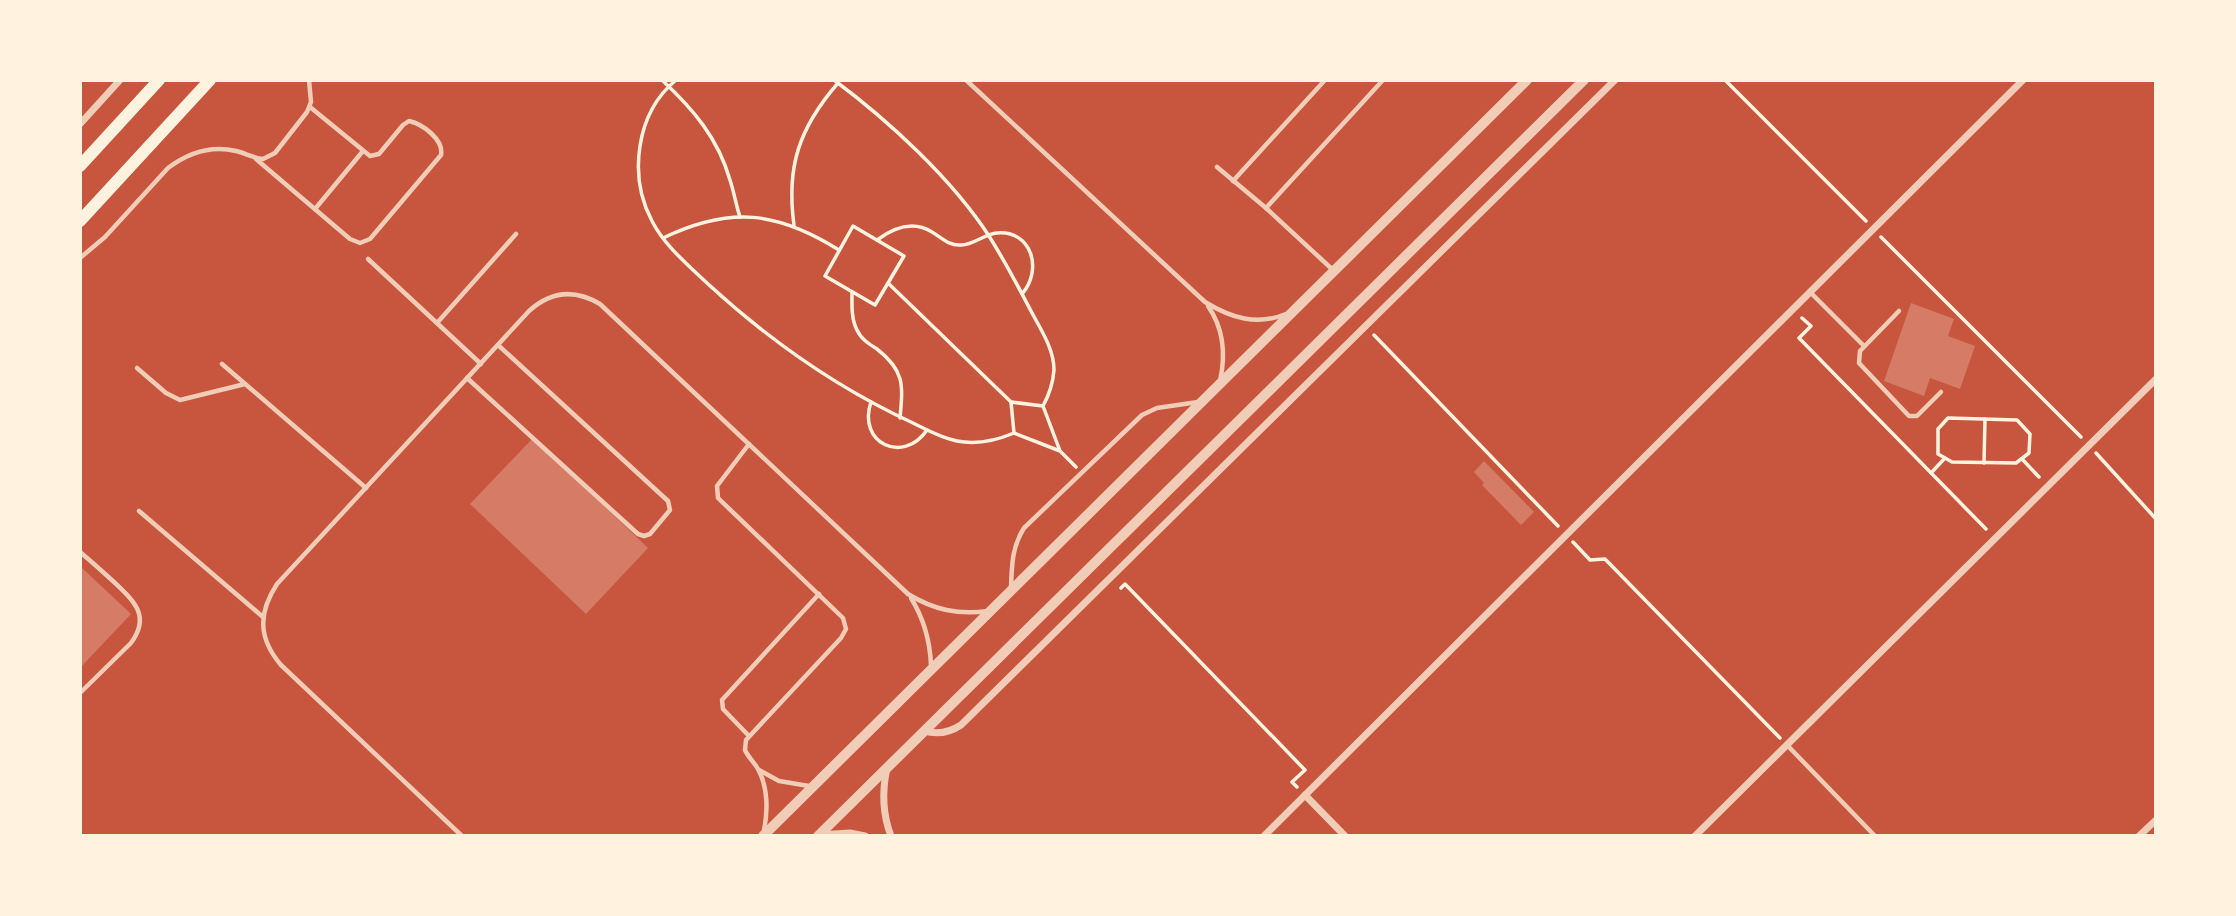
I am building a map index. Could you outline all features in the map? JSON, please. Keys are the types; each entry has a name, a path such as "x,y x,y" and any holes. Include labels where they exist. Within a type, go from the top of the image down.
{"main road":[{"path":"80,166 159,80"},
{"path":"80,221 211,80"}],"street":[{"path":"80,124 120,80"},
{"path":"763,835 1527,80"},
{"path":"818,835 1584,80"},
{"path":"924,731 939,733 961,725 1615,80"},
{"path":"1264,835 2022,80"},
{"path":"1695,835 2155,379"},
{"path":"887,767 883,800 891,835"},
{"path":"1305,795 1345,835"},
{"path":"2139,835 2155,820"},
{"path":"818,835 865,835"}],"lane":[{"path":"256,159 263,159 275,153 310,107 309,80"},
{"path":"966,80 1205,302 1215,316 1224,350 1219,385"},
{"path":"1233,180 1325,80"},
{"path":"1266,208 1383,80"},
{"path":"80,258 104,237 168,168 189,155 213,149 237,151 256,159 354,242 364,243 438,160 443,150 437,140 416,123 409,121 379,154 370,156 310,107"},
{"path":"315,209 363,150"},
{"path":"1217,167 1334,271"},
{"path":"437,323 516,234"},
{"path":"369,259 481,364"},
{"path":"1810,292 1864,346"},
{"path":"462,835 281,665 267,644 263,617 270,595 277,584 529,311 547,298 569,293 600,304 908,594 933,608 947,611 990,611"},
{"path":"1205,302 1233,317 1248,320 1264,320 1293,311"},
{"path":"1899,311 1864,346 1858,357 1862,368 1909,416 1917,416 1941,392"},
{"path":"467,378 638,534 650,534 670,510 668,501 498,345"},
{"path":"222,364 366,488"},
{"path":"137,368 166,393 180,400 245,384"},
{"path":"1011,591 1012,554 1024,528 1142,415 1157,408 1202,401"},
{"path":"749,444 717,486 718,498 843,618 846,629 845,634 749,736 745,745 745,750 759,771 766,796 763,835"},
{"path":"139,511 263,617"},
{"path":"80,552 136,604 141,625 138,635 131,643 80,693"},
{"path":"749,736 723,709 722,700 819,594"},
{"path":"908,594 928,637 932,669"},
{"path":"1787,745 1875,835"},
{"path":"759,771 779,781 813,786"}],"path":[{"path":"662,80 686,102 712,137 730,180 740,217"},
{"path":"676,80 656,103 647,121 638,161 639,182 643,202 663,239 697,274 758,328 802,360 900,418 942,437 974,443 989,442 1014,433 1059,451 1082,472"},
{"path":"1726,80 2089,445 2155,519"},
{"path":"794,226 790,200 797,148 808,124 836,82 921,155 988,235 1022,294 1053,358 1052,383 1042,406 1059,451"},
{"path":"663,239 687,227 740,217 767,219 794,226 812,233 839,250"},
{"path":"853,226 904,256 876,305 825,276 839,250 853,226"},
{"path":"877,240 888,232 909,226 923,228 945,242 959,246 998,233 1016,237 1030,251 1034,269 1022,294"},
{"path":"888,283 1011,402 1042,406"},
{"path":"852,291 853,318 858,332 887,357 898,372 903,390 900,418"},
{"path":"1794,309 1811,326 1799,338 1995,538"},
{"path":"871,402 867,412 871,431 885,445 904,447 921,438 927,430"},
{"path":"1011,402 1014,433"},
{"path":"1948,418 2017,420 2030,434 2029,453 2016,463 1952,462 1945,458 1938,454 1938,429 1948,418"},
{"path":"1984,463 1985,419"},
{"path":"1931,473 1945,458"},
{"path":"2021,459 2048,486"},
{"path":"1102,585 1112,596 1125,584 1305,770 1292,782 1305,795"}],"building":[{"path":"1911,303 1954,319 1948,336 1975,346 1960,389 1930,378 1924,396 1884,381"},
{"path":"533,438 648,548 586,614 470,504"},
{"path":"1484,461 1534,512 1521,525 1482,485 1484,483 1474,472"},
{"path":"80,566 131,614 80,668"}]}
